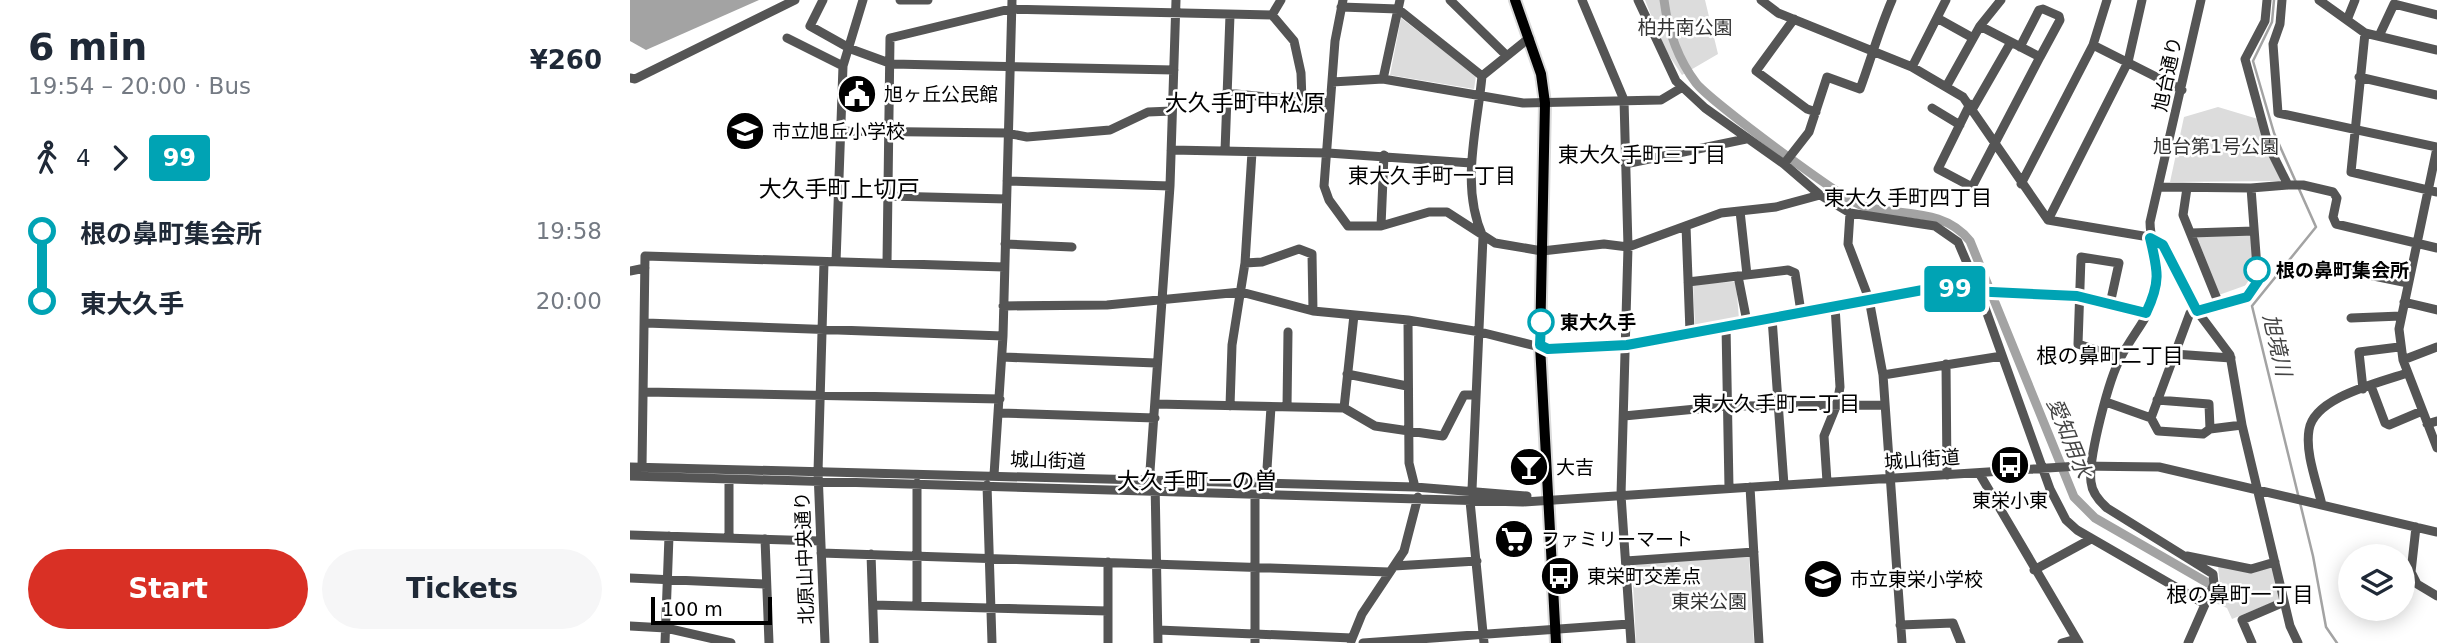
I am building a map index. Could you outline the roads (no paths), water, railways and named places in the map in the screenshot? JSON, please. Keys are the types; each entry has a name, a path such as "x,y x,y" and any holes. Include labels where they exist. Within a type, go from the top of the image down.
{"main road":[{"path":"1515,0 1541,74 1545,103 1540,345 1556,643"}],"street":[{"path":"630,78 635,79 795,0"},
{"path":"823,0 810,26 851,49 892,64 1174,69"},
{"path":"836,262 843,66 851,49 863,0"},
{"path":"901,0 929,0"},
{"path":"1029,9 1035,0"},
{"path":"1158,643 1155,492 1150,471 1170,186 1176,0"},
{"path":"1272,15 1281,0"},
{"path":"1450,0 1506,55"},
{"path":"1582,0 1624,100 1628,247 1621,495 1630,643"},
{"path":"1638,0 1657,46 1681,88 1746,139 1784,164 1820,195 1850,213 1917,222 1948,233 1964,249 1982,291 2002,356 2066,520 2091,539 2205,604"},
{"path":"1761,0 1778,13 1912,67 1971,106 2021,184 2048,220 2150,238 2163,245 2197,311 2231,358 2257,491 2284,602 2298,643"},
{"path":"1784,164 1806,135 1827,78 1860,89 1871,60 1871,50 1892,0"},
{"path":"1912,67 1946,0"},
{"path":"1946,87 1980,26 2001,0"},
{"path":"2021,184 2093,45 2107,0"},
{"path":"2048,220 2128,62 2142,0"},
{"name":"旭台通り","path":"2150,238 2152,214 2202,0"},
{"path":"2267,0 2265,21 2245,59 2269,147 2288,185"},
{"path":"2282,0 2280,24 2273,44 2278,113 2437,147 2433,191 2408,283 2401,316 2399,347 2437,448"},
{"path":"2319,0 2365,33 2437,50"},
{"path":"2347,20 2356,0"},
{"path":"994,475 1003,336 1011,4"},
{"path":"887,263 888,130 892,64 890,38 1011,4 1029,9 1272,15 1294,41 1302,101"},
{"path":"1482,76 1399,5 1342,4 1332,82 1324,186 1329,200 1348,226 1381,226 1429,212 1447,212 1495,243 1542,251 1604,244 1628,247 1721,213 1776,207 1820,195"},
{"path":"2379,36 2393,4 2437,15"},
{"path":"1383,79 1399,5"},
{"path":"2039,10 2059,16 2060,20 1972,187 1937,169 1971,106 2016,45 2039,10"},
{"path":"1225,151 1230,15"},
{"path":"1937,18 1973,38"},
{"path":"1794,19 1756,71 1807,109 1816,111"},
{"path":"1980,26 2040,57"},
{"path":"2365,33 2351,172 2433,191"},
{"path":"788,38 843,66"},
{"path":"1472,490 1483,237 1473,215 1471,163 1482,76 1529,38"},
{"path":"2093,45 2182,90"},
{"path":"2359,77 2437,95"},
{"path":"1332,82 1383,79 1545,103 1661,100 1681,88"},
{"path":"1226,93 1330,103"},
{"path":"1932,108 1959,125"},
{"path":"842,131 888,130 1027,137 1110,130 1148,112 1172,111"},
{"path":"1625,164 1746,139"},
{"path":"1171,150 1384,155 1471,163"},
{"path":"1230,406 1232,345 1245,262 1252,152"},
{"path":"1381,226 1384,155"},
{"path":"1007,181 1170,186"},
{"path":"2160,187 2252,188 2303,185 2333,192 2337,198 2333,217 2336,224 2437,248"},
{"path":"2187,188 2183,215 2219,304"},
{"path":"2151,418 2190,313 2247,297 2258,281 2252,188"},
{"path":"888,196 1006,199"},
{"path":"1740,211 1746,322"},
{"path":"1850,213 1848,244 1869,299 1883,375 1888,478 1902,643"},
{"path":"1686,226 1690,332"},
{"path":"2191,233 2254,231"},
{"path":"2150,238 2158,271 2157,292 2120,358 2106,401 2092,466 2092,489 2098,500 2187,556 2251,569 2275,562"},
{"path":"1004,244 1072,247"},
{"path":"1245,262 1262,262 1299,249 1312,254 1313,311"},
{"path":"642,467 645,256 1004,267"},
{"path":"2110,304 2119,263 2081,257 2077,296 2078,344 2120,358"},
{"name":"北原山中央通り","path":"824,262 819,477 825,643"},
{"path":"2330,267 2408,283"},
{"path":"630,271 646,268"},
{"path":"1688,282 1788,270 1796,273 1801,313"},
{"path":"1003,306 1107,306 1163,298 1241,292 1313,311 1408,320 1480,332 1548,349 1627,345 1928,289 2077,296 2146,313"},
{"path":"2404,302 2437,310"},
{"path":"1827,482 1824,436 1837,404 1840,387 1835,306"},
{"path":"1344,408 1354,315"},
{"path":"2351,318 2401,316"},
{"path":"1772,318 1776,405 1784,485"},
{"path":"1158,630 1255,639 1352,640 1362,614 1404,551 1416,492 1409,463 1410,429 1406,386 1408,320"},
{"path":"646,323 1003,336"},
{"path":"1726,326 1729,488"},
{"path":"1287,407 1288,332"},
{"path":"2399,347 2359,352 2367,388 2385,424 2389,425 2422,411"},
{"path":"2403,360 2437,347"},
{"path":"2174,354 2231,358"},
{"path":"1883,375 2002,356"},
{"path":"1002,357 1156,363"},
{"path":"1946,365 1947,475"},
{"path":"2322,505 2309,443 2313,417 2323,405 2407,373"},
{"path":"1347,374 1406,386"},
{"path":"645,392 1000,399"},
{"path":"1156,404 1344,408 1375,426 1410,429 1443,436 1464,395 1475,395"},
{"path":"2157,400 2209,404 2210,429"},
{"path":"2106,401 2151,418 2158,432 2203,434 2210,429 2242,425"},
{"path":"1624,416 1727,406 1885,405"},
{"path":"1266,484 1272,407"},
{"path":"999,413 1155,418"},
{"path":"2427,424 2437,421"},
{"name":"城山街道","path":"630,476 729,479 994,475 1416,492 1470,501 1621,495 2079,466 2159,467 2437,532"},
{"name":"城山街道","path":"630,467 917,483 1155,492 1255,495 1472,490 1549,499"},
{"path":"1979,472 1982,482 2078,641 2063,643"},
{"path":"729,479 729,538"},
{"path":"917,483 918,606"},
{"path":"987,485 992,643"},
{"path":"1750,487 1759,643"},
{"path":"1255,495 1255,639"},
{"path":"1470,501 1484,639"},
{"path":"2416,527 2411,572 2417,584 2437,596"},
{"path":"630,534 820,541"},
{"path":"665,643 669,536"},
{"path":"2035,570 2091,539"},
{"path":"765,540 769,643"},
{"path":"1626,561 1754,552"},
{"path":"821,553 1256,568 1392,569 1478,561"},
{"path":"871,555 874,643"},
{"path":"2187,556 2188,561 2213,574 2214,584 2188,643"},
{"path":"1108,562 1108,643"},
{"path":"630,578 766,583"},
{"path":"2252,643 2242,620 2284,602"},
{"path":"873,605 1108,611"},
{"path":"1900,625 1953,623 1961,643"},
{"path":"1363,643 1484,639 1629,624"},
{"path":"630,626 666,628 731,643"}],"waterway":[{"name":"愛知用水","path":"1664,0 1668,23 1679,54 1696,83 1749,128 1851,200 1863,206 1934,218 1959,230 1970,241 2074,497 2095,518 2208,583"},
{"name":"旭境川","path":"2274,0 2272,22 2253,61 2274,133 2316,227 2252,306 2313,556 2326,627 2337,643"}],"place":[{"name":"旭ヶ丘公民館","path":"857,94"},
{"name":"市立旭丘小学校","path":"745,131"},
{"name":"根の鼻町集会所","path":"2257,270"},
{"name":"東大久手","path":"1541,322"},
{"name":"東栄小東","path":"2010,465"},
{"name":"大吉","path":"1529,467"},
{"name":"ファミリーマート","path":"1514,539"},
{"name":"東栄町交差点","path":"1560,576"},
{"name":"市立東栄小学校","path":"1823,579"}],"district":[{"name":"大久手町中松原","path":"1245,103"},
{"name":"東大久手町三丁目","path":"1642,155"},
{"name":"東大久手町一丁目","path":"1432,176"},
{"name":"大久手町上切戸","path":"839,189"},
{"name":"東大久手町四丁目","path":"1908,198"},
{"name":"根の鼻町二丁目","path":"2110,356"},
{"name":"東大久手町二丁目","path":"1776,404"},
{"name":"大久手町一の曽","path":"1197,481"},
{"name":"根の鼻町一丁目","path":"2240,595"}],"park label":[{"name":"柏井南公園","path":"1685,27"},
{"name":"旭台第1号公園","path":"2216,146"},
{"name":"東栄公園","path":"1709,601"}]}
